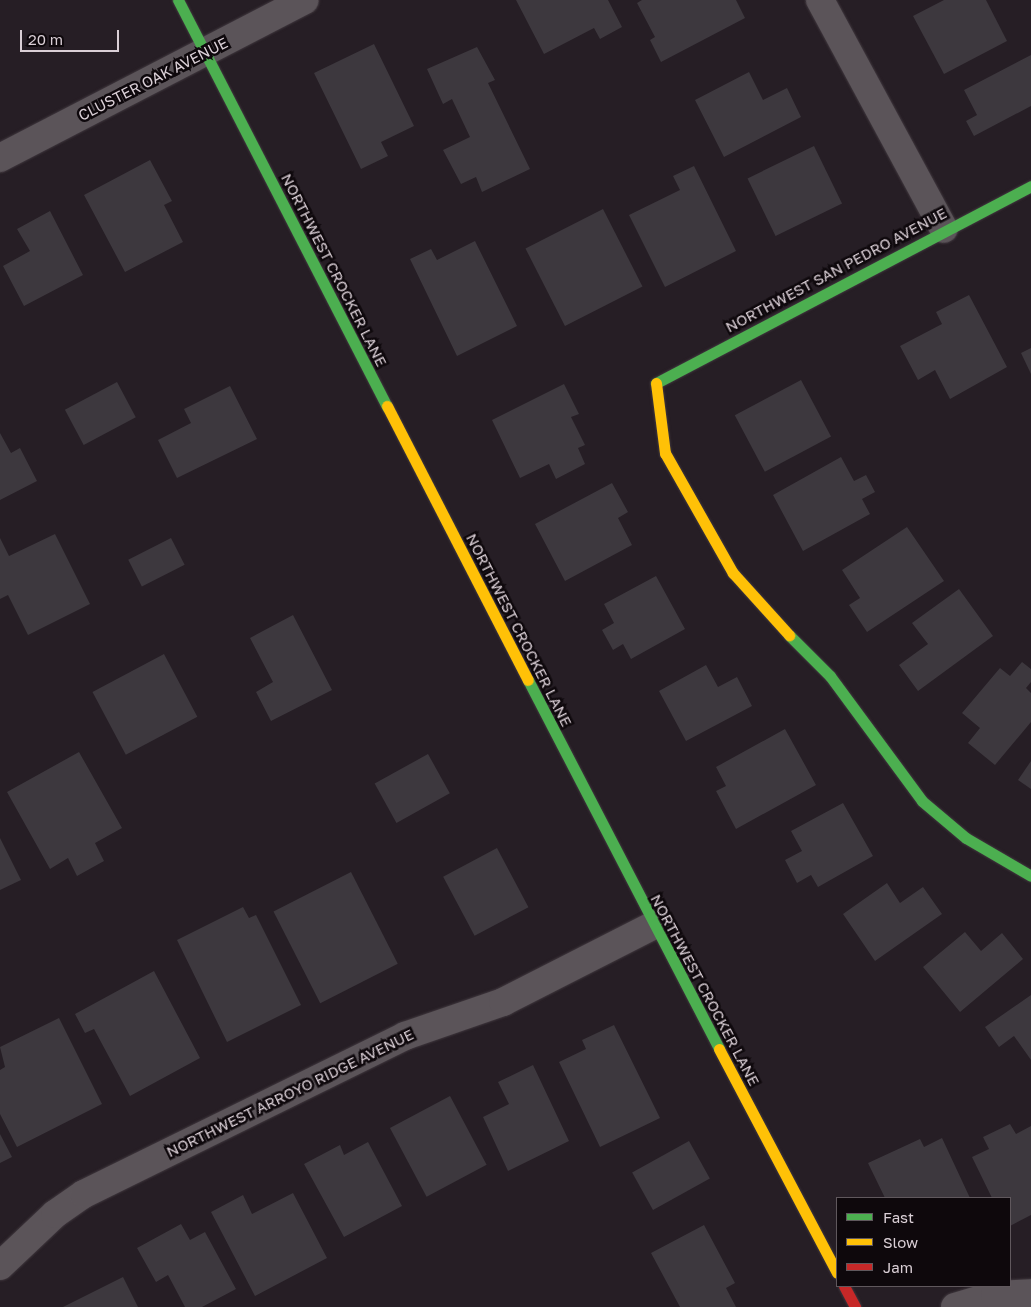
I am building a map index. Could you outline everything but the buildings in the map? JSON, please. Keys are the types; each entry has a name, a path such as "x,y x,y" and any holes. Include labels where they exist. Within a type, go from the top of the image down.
{"street":[{"name":"NORTHWEST CROCKER LANE","path":"178,0 654,925 836,1271"},
{"name":"CLUSTER OAK AVENUE","path":"0,158 305,0"},
{"path":"820,0 944,229"},
{"name":"NORTHWEST SAN PEDRO AVENUE","path":"1031,186 944,229 656,381 665,452 733,573 764,610 830,676 922,801 966,838 1031,876"},
{"name":"NORTHWEST ARROYO RIDGE AVENUE","path":"0,1266 55,1214 84,1194 404,1036 503,1002 654,925"},
{"path":"845,1287 855,1307"},
{"path":"955,1307 995,1295 1031,1293"}],"traffic: fast":[{"path":"178,0 387,406"},
{"path":"656,383 1031,186"},
{"path":"789,635 830,676 922,801 966,838 1031,876"},
{"path":"528,680 719,1049"}],"traffic: slow":[{"path":"656,383 665,453 733,573 789,635"},
{"path":"387,406 528,680"},
{"path":"719,1049 836,1271"}],"traffic: jam":[{"path":"845,1287 855,1307"}]}
